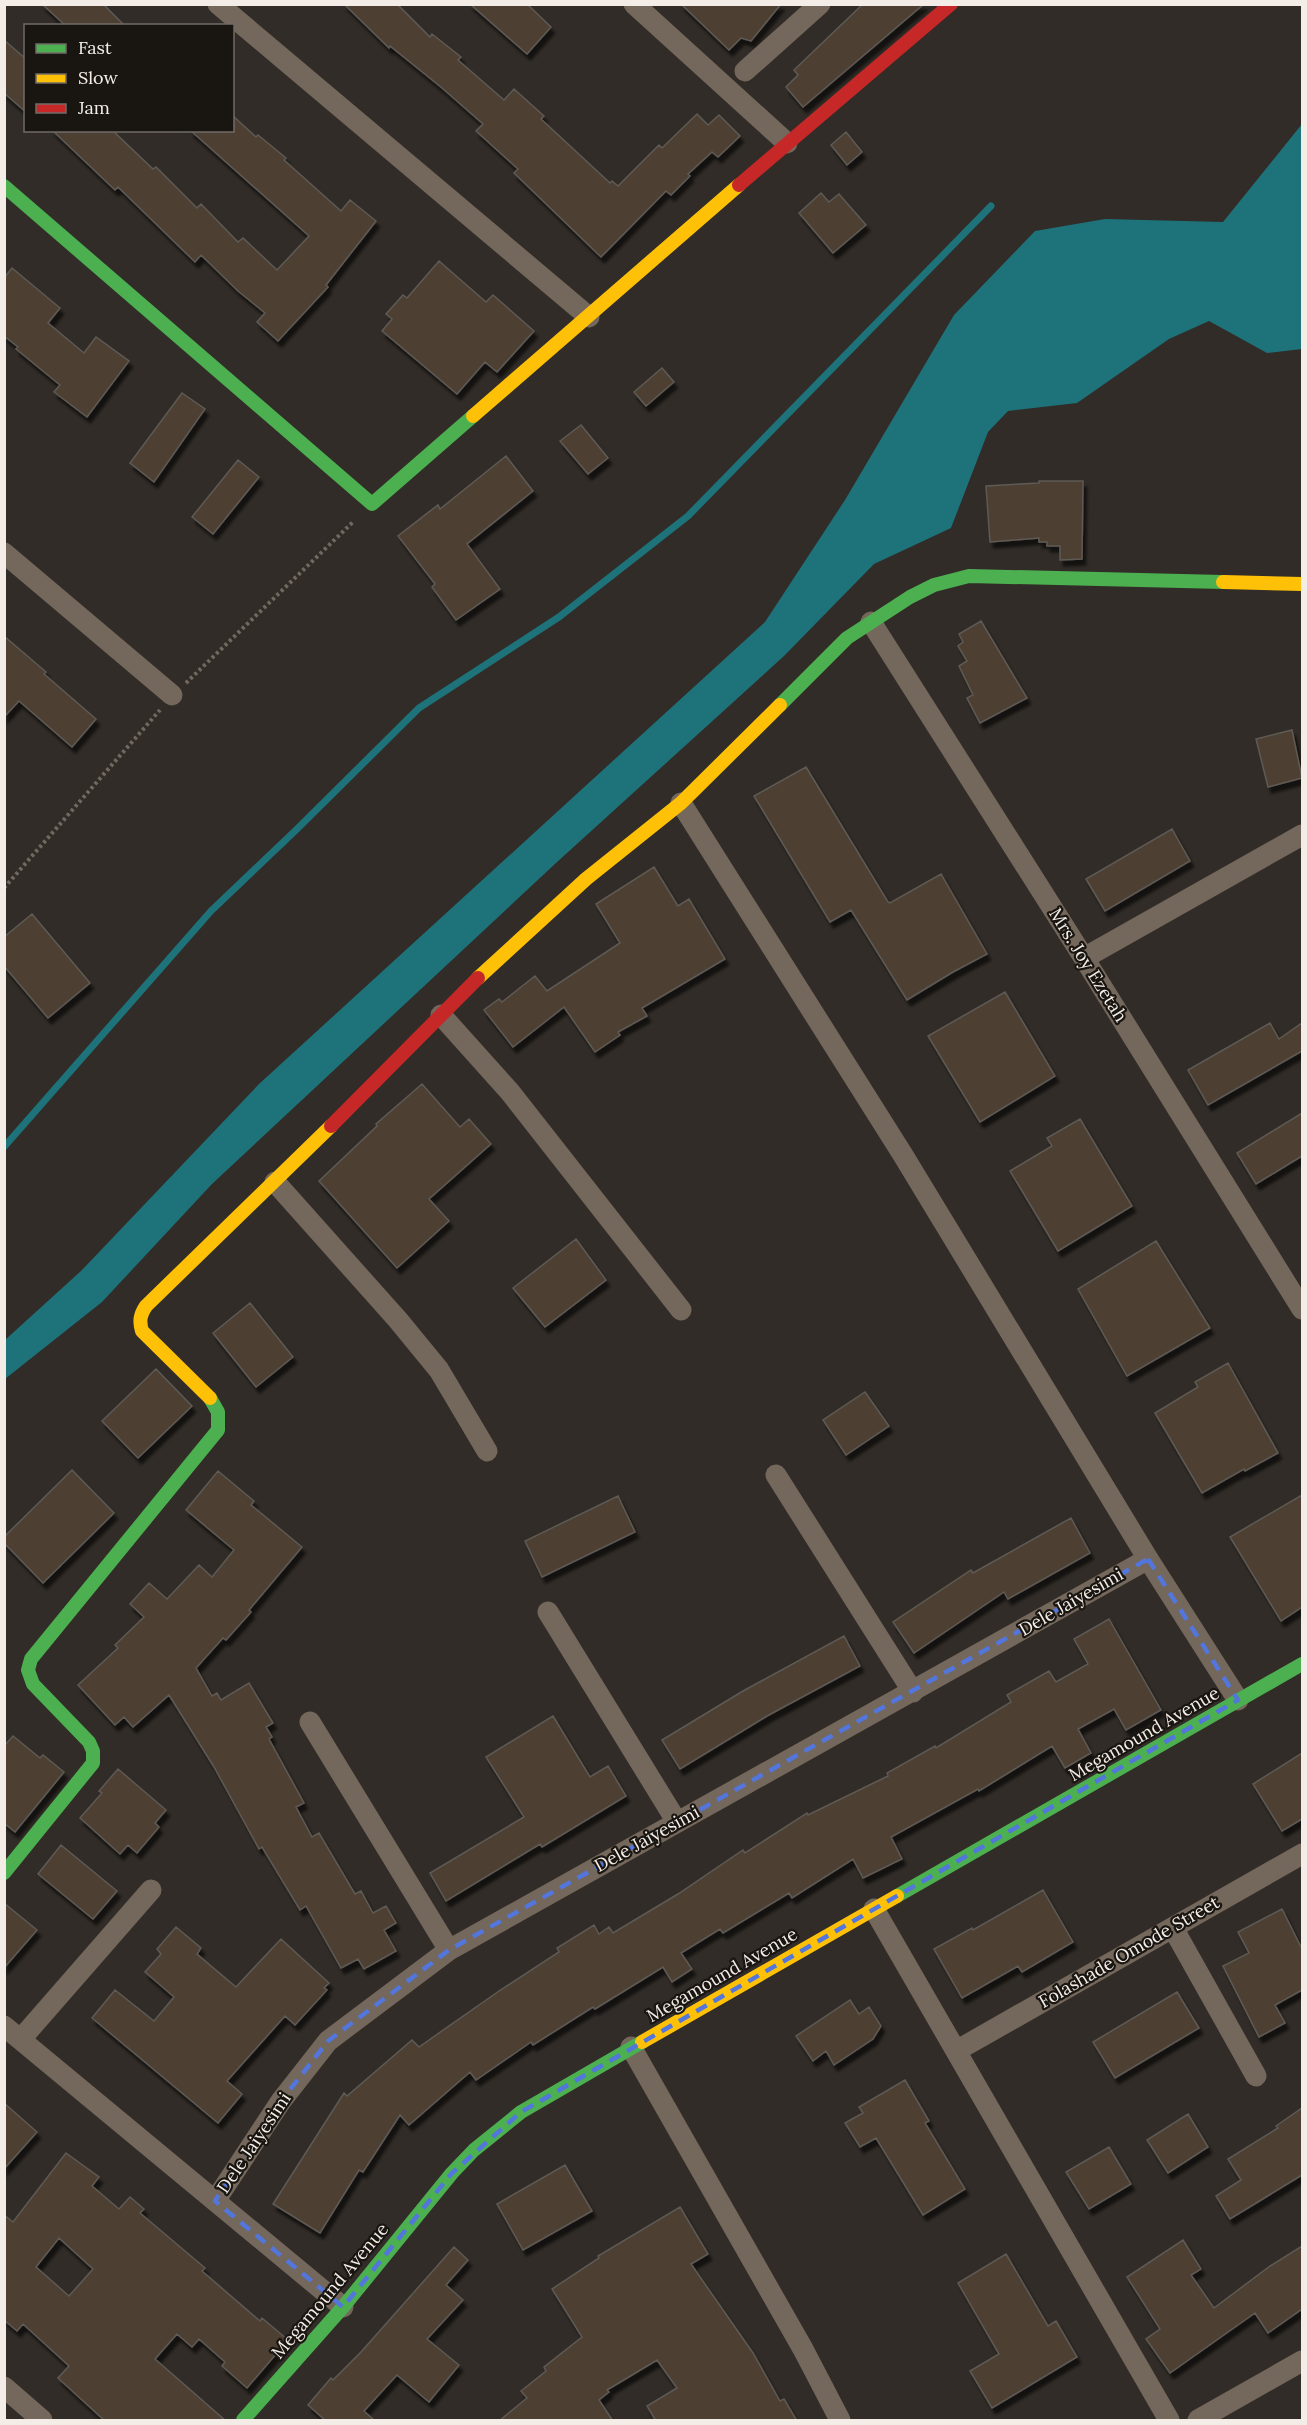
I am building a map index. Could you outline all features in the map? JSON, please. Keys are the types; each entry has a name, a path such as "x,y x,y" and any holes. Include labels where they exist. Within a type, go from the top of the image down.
{"street":[{"path":"218,4 588,316"},
{"path":"634,4 787,143"},
{"path":"745,71 820,4"},
{"path":"4,186 372,504 787,143 951,4"},
{"path":"4,553 172,695"},
{"path":"4,1873 93,1763 93,1751 88,1742 33,1684 28,1674 28,1665 33,1655 218,1430 218,1412 214,1402 142,1331 139,1322 140,1315 146,1306 275,1182 489,967 586,879 681,803 847,638 910,597 934,585 969,576 1302,584"},
{"name":"Mrs. Joy Ezetah","path":"871,622 1084,958 1302,1309"},
{"path":"681,803 903,1155 1148,1559 1238,1700"},
{"path":"1084,958 1302,835"},
{"path":"441,1015 510,1092 681,1310"},
{"path":"275,1182 398,1320 439,1370 487,1451"},
{"path":"776,1475 913,1692"},
{"name":"Dele Jaiyesimi","path":"215,2201 281,2100 328,2041 449,1950 1148,1559"},
{"path":"548,1612 677,1822"},
{"name":"Megamound Avenue","path":"243,2421 343,2307 437,2190 474,2150 521,2112 1302,1664"},
{"path":"310,1722 449,1950"},
{"name":"Folashade Omode Street","path":"956,2051 1302,1854"},
{"path":"21,2039 151,1890"},
{"path":"874,1909 1169,2421"},
{"path":"1173,1928 1256,2076"},
{"path":"4,2026 343,2307"},
{"path":"631,2047 803,2349 840,2421"},
{"path":"1198,2421 1302,2361"},
{"path":"4,2387 42,2421"}],"highlighted area":[{"path":"1148,1559 1238,1700 521,2112 452,2173 343,2307 215,2201 281,2101 328,2041 449,1950"}],"water":[{"path":"1302,124 1302,349 1267,353 1209,321 1169,339 1077,403 1008,411 988,432 951,528 874,564 784,656 556,863 212,1184 102,1302 5,1379 5,1340 82,1270 259,1084 765,622 845,500 954,315 1035,231 1105,219 1223,222"}],"building":[{"path":"42,4 103,4 123,24 64,24"},
{"path":"344,4 397,4 430,37 432,34 461,57 458,60 504,100 514,89 544,116 541,119 610,183 612,181 618,186 659,145 662,148 697,114 708,125 719,115 740,136 718,157 712,152 688,174 690,176 671,195 666,191 601,257 514,173 518,169 476,131 483,124 390,46 389,48"},
{"path":"470,4 527,4 551,27 527,54"},
{"path":"681,4 781,4 751,41 741,38 729,50"},
{"path":"863,4 924,4 803,107 786,87 798,75 794,70"},
{"path":"4,40 24,57 24,110 4,93"},
{"path":"234,117 256,137 258,135 286,158 284,160 341,211 350,200 376,221 326,285 328,287 278,341 257,322 265,313 238,291 201,255 195,262 118,187 115,190 54,132 114,132 153,169 156,167 197,208 201,204 238,242 243,238 277,270 309,236 192,132 234,132"},
{"path":"846,132 862,152 847,165 831,145"},
{"path":"821,193 829,202 839,194 866,225 833,253 799,213"},
{"path":"439,261 486,302 493,295 534,331 497,372 485,362 457,394 382,331 392,319 386,314 403,295 407,298"},
{"path":"12,268 60,308 48,323 84,353 96,337 129,361 87,417 54,392 60,385 16,349 18,347 4,336 4,278"},
{"path":"662,368 674,382 646,406 634,392"},
{"path":"182,393 205,409 154,482 130,463"},
{"path":"581,425 608,458 588,474 560,441"},
{"path":"506,456 533,491 467,544 500,589 456,620 432,587 435,584 398,536 438,505 440,509"},
{"path":"238,460 259,477 213,534 192,517"},
{"path":"1039,481 1083,481 1082,559 1060,560 1060,546 1047,546 1047,542 1039,542 1039,538 990,542 986,486 1039,483"},
{"path":"981,621 1027,698 980,723 967,698 973,695 959,666 967,661 958,646 963,642 959,634"},
{"path":"4,636 96,719 72,747 19,701 4,717"},
{"path":"1292,730 1302,778 1268,787 1256,739"},
{"path":"806,767 888,902 890,903 941,874 987,954 907,1000 851,910 830,922 754,796"},
{"path":"1172,829 1190,861 1105,911 1086,879"},
{"path":"654,867 678,906 689,899 725,959 642,1008 647,1016 618,1032 620,1035 595,1052 564,1007 513,1047 484,1010 499,999 502,1002 535,976 547,991 620,943 596,904"},
{"path":"32,914 90,983 48,1018 4,966 4,937"},
{"path":"1005,992 1055,1076 980,1122 928,1036"},
{"path":"1270,1023 1279,1039 1302,1023 1302,1051 1208,1105 1188,1070"},
{"path":"422,1084 460,1127 469,1119 491,1144 429,1199 449,1221 397,1268 319,1181 377,1126 376,1124"},
{"path":"1302,1113 1302,1156 1256,1184 1237,1153"},
{"path":"1080,1119 1132,1206 1058,1251 1010,1171 1052,1146 1047,1138"},
{"path":"576,1239 606,1280 545,1327 513,1288"},
{"path":"1156,1241 1210,1328 1127,1376 1078,1289"},
{"path":"250,1303 293,1357 256,1387 213,1333"},
{"path":"1228,1363 1278,1453 1202,1493 1155,1413 1198,1387 1195,1382"},
{"path":"156,1369 192,1406 138,1458 102,1421"},
{"path":"865,1392 889,1426 846,1455 823,1420"},
{"path":"72,1470 114,1513 43,1583 4,1543 4,1537"},
{"path":"218,1471 254,1501 251,1505 302,1547 249,1610 251,1612 196,1668 212,1696 217,1693 221,1700 249,1683 273,1723 266,1727 272,1737 269,1739 304,1803 296,1807 312,1837 319,1833 355,1894 361,1891 373,1913 386,1906 396,1923 384,1930 396,1951 364,1969 358,1959 341,1968 306,1906 300,1910 262,1847 259,1849 214,1767 169,1695 133,1727 124,1717 115,1725 78,1685 118,1648 115,1645 144,1617 130,1604 149,1583 167,1599 199,1565 212,1577 234,1550 186,1510"},
{"path":"1302,1495 1302,1607 1281,1621 1230,1537"},
{"path":"618,1496 635,1532 542,1577 525,1541"},
{"path":"1071,1518 1090,1553 1008,1599 1004,1592 914,1653 893,1622 971,1570 973,1573"},
{"path":"1109,1619 1161,1710 1126,1730 1114,1709 1078,1729 1091,1753 1065,1768 1052,1746 979,1791 978,1789 891,1837 902,1859 863,1878 853,1859 792,1898 789,1893 723,1933 720,1929 681,1953 692,1969 672,1982 663,1967 533,2045 531,2042 476,2080 470,2072 409,2125 400,2115 363,2172 359,2170 320,2233 273,2204 344,2093 347,2096 412,2040 419,2047 559,1952 557,1948 594,1925 599,1934 609,1927 613,1933 678,1894 743,1850 745,1853 807,1813 808,1815 888,1776 887,1773 935,1746 936,1748 1011,1702 1007,1695 1049,1671 1056,1682 1088,1664 1074,1639"},
{"path":"844,1636 860,1666 767,1716 680,1769 662,1740 743,1691"},
{"path":"553,1716 590,1777 608,1766 626,1796 542,1847 540,1844 446,1901 430,1873 524,1817 486,1757"},
{"path":"13,1736 40,1758 43,1755 64,1772 15,1832 4,1823 4,1746"},
{"path":"1302,1753 1302,1819 1282,1831 1253,1784"},
{"path":"118,1769 166,1810 155,1823 159,1827 137,1853 128,1845 120,1854 80,1818 102,1793 99,1791"},
{"path":"61,1845 117,1891 93,1919 38,1874"},
{"path":"1043,1890 1073,1942 1022,1972 1018,1966 962,1998 934,1949 972,1928 973,1930"},
{"path":"4,1903 37,1930 4,1968"},
{"path":"1282,1909 1302,1949 1302,1990 1275,2005 1285,2023 1259,2037 1223,1966 1249,1953 1238,1932"},
{"path":"176,1927 201,1948 197,1954 236,1987 281,1939 329,1983 324,1988 327,1990 295,2025 285,2016 227,2081 242,2094 218,2123 92,2018 115,1990 154,2021 174,1997 145,1972 161,1954 157,1949"},
{"path":"1177,1992 1199,2028 1115,2078 1093,2042"},
{"path":"850,2000 859,2014 869,2007 881,2026 873,2039 834,2065 826,2051 813,2061 796,2036"},
{"path":"905,2080 929,2121 925,2123 965,2189 923,2215 876,2138 860,2147 845,2123 863,2113 859,2107"},
{"path":"4,2103 37,2132 4,2169"},
{"path":"1302,2108 1302,2175 1230,2219 1216,2196 1241,2180 1228,2159 1278,2128 1276,2126"},
{"path":"1188,2114 1208,2147 1168,2173 1147,2140"},
{"path":"1109,2147 1131,2184 1089,2209 1066,2172"},
{"path":"66,2153 99,2177 92,2186 119,2209 130,2197 144,2209 140,2213 205,2268 202,2271 260,2321 262,2318 288,2340 247,2388 222,2366 225,2362 199,2339 192,2347 177,2334 155,2359 226,2421 105,2421 58,2378 69,2366 23,2324 17,2331 4,2320 4,2215 13,2222","holes":["59,2238 93,2269 69,2296 36,2267"]},
{"path":"565,2165 592,2211 523,2250 497,2204"},
{"path":"680,2207 708,2254 691,2264 753,2353 780,2401 784,2399 797,2421 656,2421 647,2406 677,2388 657,2360 607,2390 609,2392 599,2400 613,2421 499,2421 527,2398 521,2391 546,2371 544,2367 582,2337 552,2289 599,2258 598,2256"},
{"path":"1183,2240 1201,2269 1191,2275 1214,2308 1270,2266 1302,2246 1302,2309 1268,2333 1255,2313 1170,2373 1146,2339 1160,2329 1127,2277"},
{"path":"454,2247 468,2260 446,2285 463,2300 427,2339 459,2365 429,2402 397,2375 364,2411 375,2421 326,2421 308,2405 331,2378 333,2380 361,2352"},
{"path":"1006,2254 1048,2326 1056,2321 1077,2357 992,2408 970,2371 999,2354 958,2283"}],"waterway":[{"path":"4,1147 211,911 419,708 559,617 688,516 991,206"}],"traffic: fast":[{"path":"4,186 372,504 473,416"},
{"path":"780,705 847,638 910,597 934,585 969,576 1223,582"},
{"path":"4,1873 93,1763 93,1751 89,1742 33,1684 28,1670 31,1659 218,1430 218,1412 210,1398"},
{"path":"897,1896 1302,1664"},
{"path":"243,2420 343,2307 452,2173 474,2150 521,2112 642,2042"}],"traffic: slow":[{"path":"473,416 739,185"},
{"path":"1223,582 1302,584"},
{"path":"478,978 586,879 681,803 780,705"},
{"path":"210,1398 142,1331 140,1321 142,1312 331,1126"},
{"path":"642,2042 897,1896"}],"traffic: jam":[{"path":"739,185 951,4"},
{"path":"331,1126 478,978"}]}
